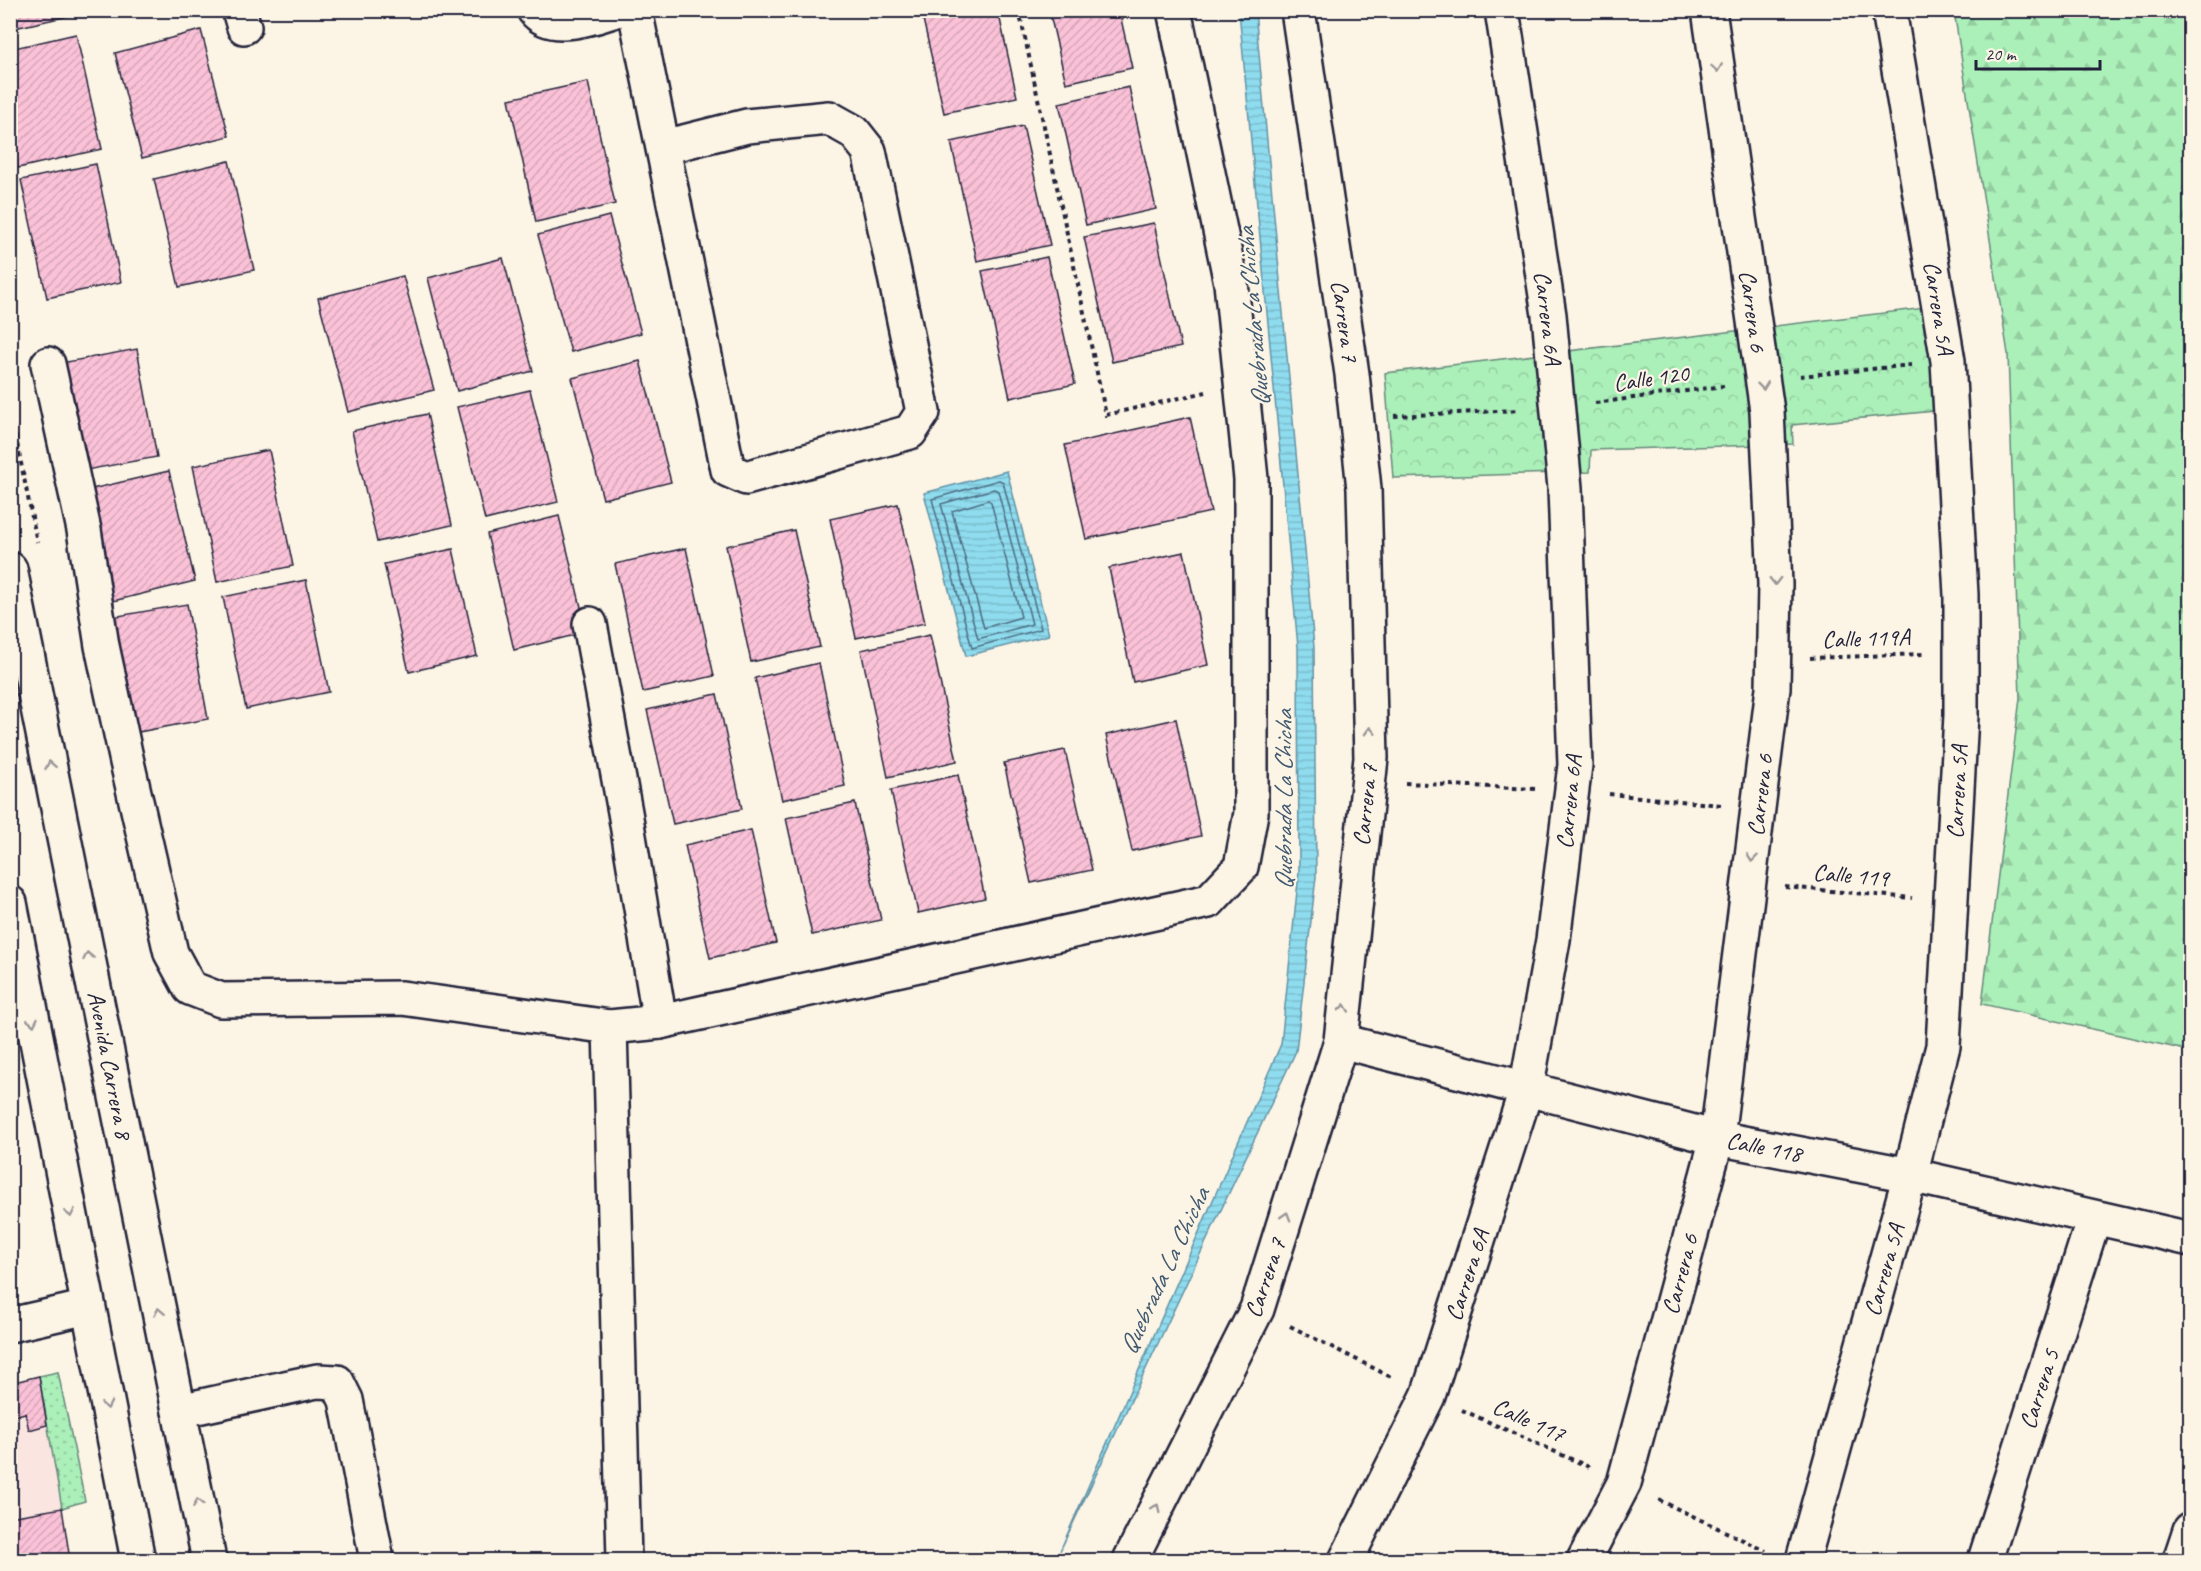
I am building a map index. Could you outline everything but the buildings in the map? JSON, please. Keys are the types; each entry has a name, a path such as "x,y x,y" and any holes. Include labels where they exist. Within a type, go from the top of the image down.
{"street":[{"path":"534,10 538,16 568,24 616,10"},
{"path":"635,10 728,470 746,478 910,432 923,412 869,151 854,132 829,118 747,126 664,147"},
{"path":"48,364 84,530 102,646 129,774 171,953 190,988 221,1000 402,999 610,1028 660,1022 1209,901 1241,867 1251,813 1251,479 1231,283 1174,10"},
{"name":"Carrera 7","path":"1130,1560 1257,1309 1341,1041 1371,758 1364,489 1358,417 1298,10"},
{"name":"Carrera 6A","path":"1346,1560 1428,1396 1526,1090 1553,940 1575,765 1565,488 1550,315 1502,10"},
{"name":"Carrera 6","path":"1584,1560 1624,1483 1717,1138 1773,688 1775,584 1771,470 1762,380 1708,10"},
{"name":"Carrera 5A","path":"1790,1558 1910,1175 1943,1046 1961,715 1961,596 1948,361 1889,10"},
{"name":"Avenida Carrera 8","path":"10,569 208,1560"},
{"path":"590,624 626,812 660,1022"},
{"path":"10,903 138,1560"},
{"path":"610,1028 624,1560"},
{"name":"Calle 118","path":"1341,1041 1717,1138 1910,1175 2190,1239"},
{"name":"Carrera 5","path":"1984,1560 2094,1218"},
{"path":"10,1325 88,1307"},
{"path":"179,1411 318,1381 337,1382 346,1400 377,1560"},
{"path":"2180,1560 2190,1530"}],"path":[{"path":"1018,10 1106,415 1241,384"},
{"name":"Calle 120","path":"1358,417 1558,408 1762,380 1948,361"},
{"name":"Calle 119A","path":"1773,660 1961,652"},
{"name":"Calle 119","path":"1748,884 1951,901"},
{"name":"Calle 117","path":"1257,1309 1428,1396 1489,1421 1790,1558"}],"shaded area":[{"path":"39,1376 70,1560 11,1560 10,1383"}],"green space":[{"path":"1954,11 2190,11 2190,1051 1982,1004 2020,698 2008,354"},
{"path":"1942,306 1955,409 1792,425 1793,444 1591,450 1590,472 1393,478 1385,373"},
{"path":"58,1372 85,1501 62,1508 39,1376"}],"water":[{"path":"1239,11 1255,11 1314,647 1316,877 1296,1051 1060,1551 1281,1044 1299,872 1298,647"},
{"path":"1007,471 1049,635 966,656 924,493"}],"water label":[{"name":"Quebrada La Chicha","path":"1253,317"},
{"name":"Quebrada La Chicha","path":"1283,800"},
{"name":"Quebrada La Chicha","path":"1164,1271"}]}
